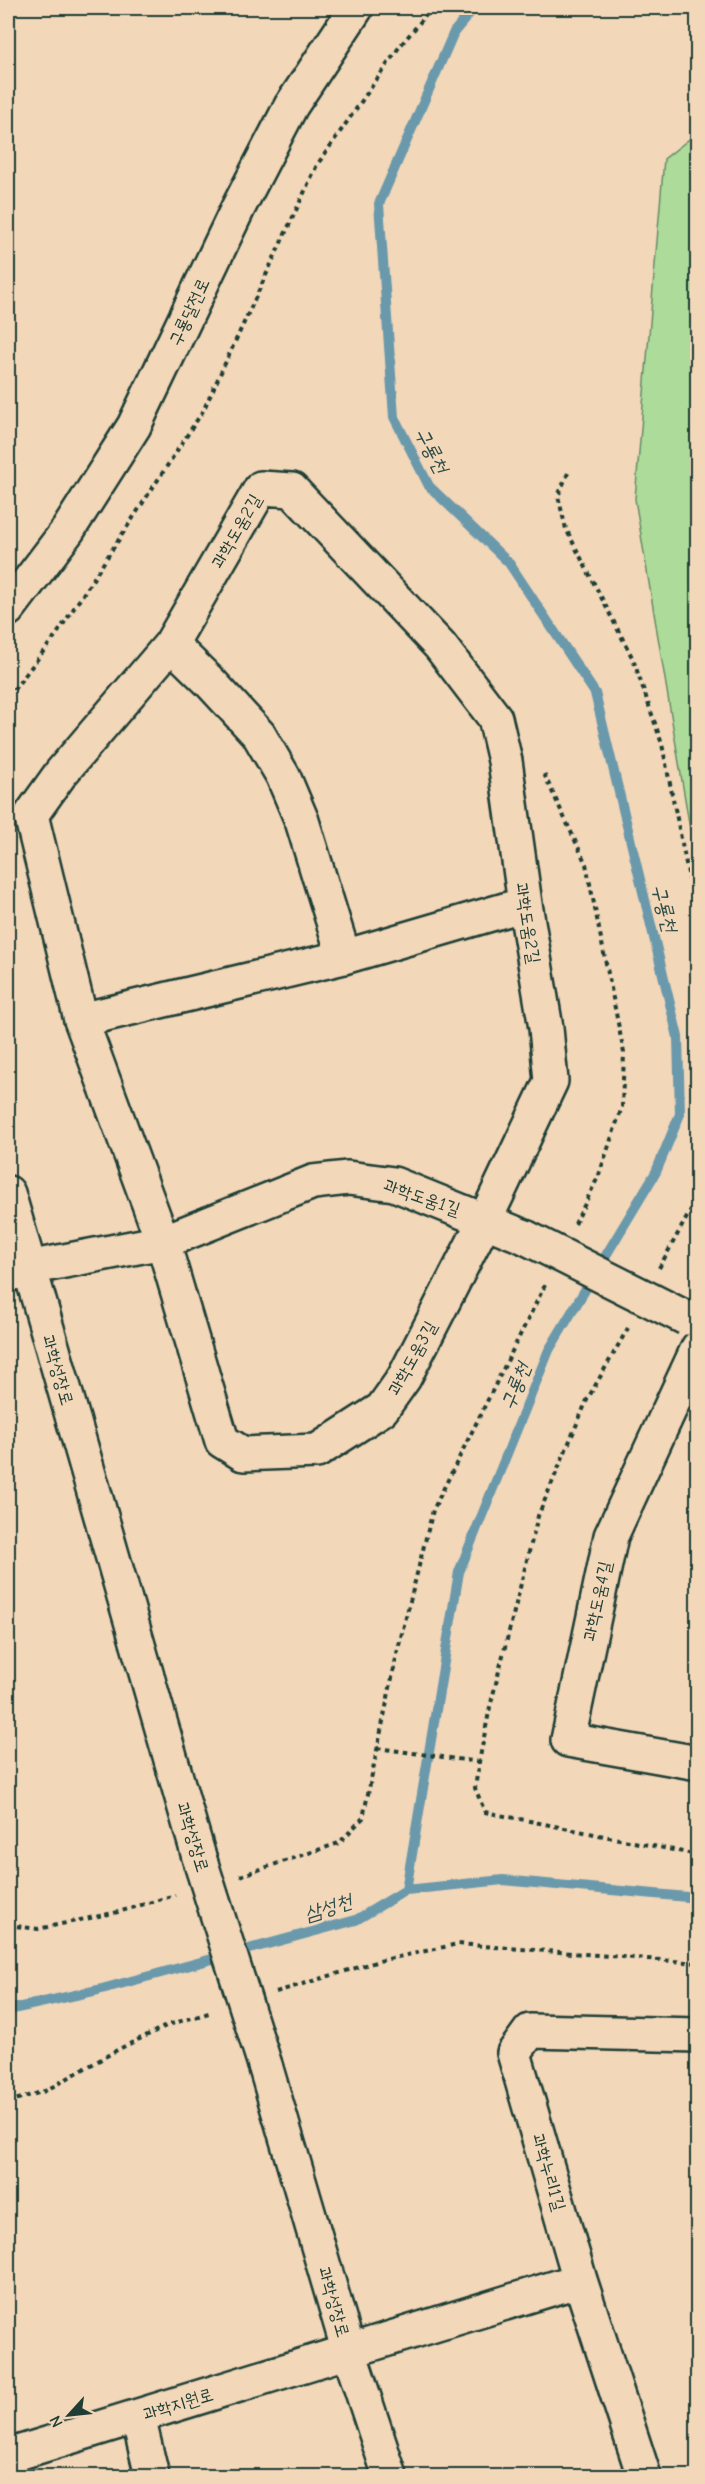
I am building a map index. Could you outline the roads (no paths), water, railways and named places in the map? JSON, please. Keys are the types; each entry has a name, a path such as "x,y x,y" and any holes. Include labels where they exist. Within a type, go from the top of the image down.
{"street":[{"name":"구룡달전로","path":"8,609 68,530 134,426 238,208 291,106 356,8"},
{"name":"과학도움2길","path":"163,1242 81,1020 31,815 61,772 171,644 261,488 292,490 440,646 495,718 505,761 525,904 546,1028 551,1081 485,1220"},
{"path":"171,644 212,683 259,735 283,776 302,821 344,957"},
{"path":"81,1020 344,957 525,904"},
{"name":"과학도움1길","path":"18,1272 163,1242 313,1182 348,1178 394,1184 485,1220 525,1237 692,1321"},
{"name":"과학성장로","path":"8,1193 18,1272 265,2065 349,2352 390,2476"},
{"name":"과학도움3길","path":"163,1242 222,1441 243,1454 317,1451 382,1409 404,1378 485,1220"},
{"name":"과학도움4길","path":"698,1348 611,1536 568,1740 698,1763"},
{"name":"과학누리1길","path":"644,2476 580,2280 514,2053 530,2031 698,2035"},
{"name":"과학지원로","path":"8,2456 580,2280"},
{"path":"138,2417 152,2476"}],"waterway":[{"name":"구룡천","path":"406,1890 459,1572 549,1350 656,1172 680,1114 678,1037 595,693 509,563 429,486 394,417 379,204 454,32 474,8"},
{"name":"삼성천","path":"8,2010 98,1990 356,1920 406,1890 503,1880 698,1898"}]}
